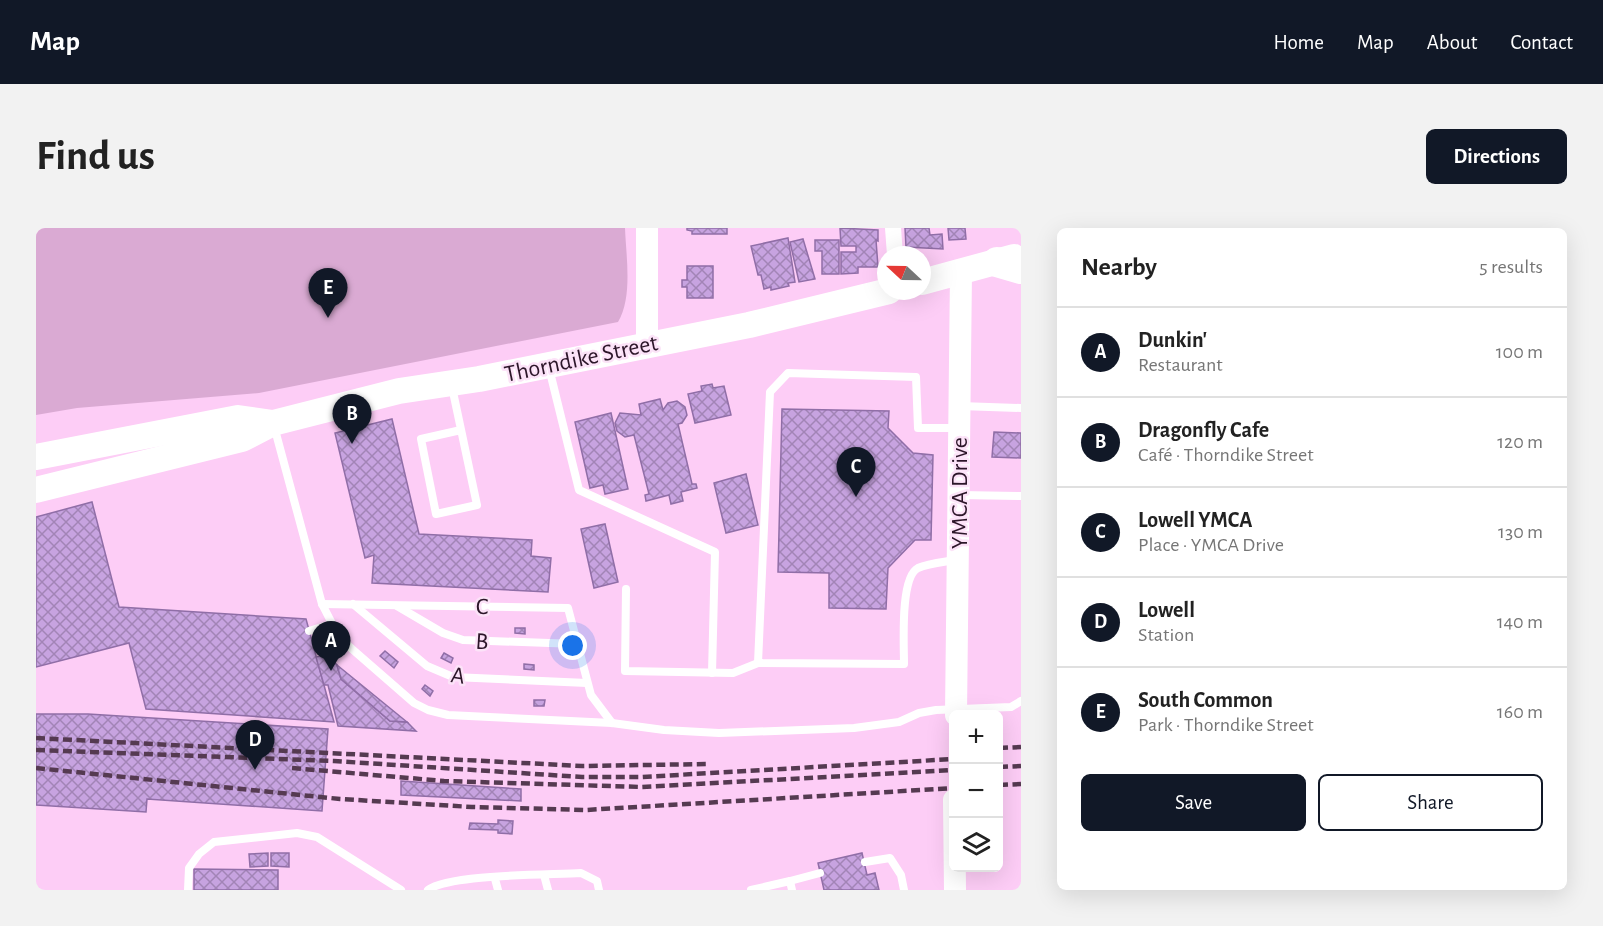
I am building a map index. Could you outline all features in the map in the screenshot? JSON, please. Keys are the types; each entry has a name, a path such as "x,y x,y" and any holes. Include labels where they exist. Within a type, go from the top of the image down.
{"main road":[{"path":"931,280 1013,262"},
{"name":"Thorndike Street","path":"39,476 76,480 242,440 273,423 399,392 451,383 551,373 647,344 760,322 877,294"},
{"name":"Thorndike Street","path":"39,476 66,451 238,418 273,423"}],"street":[{"path":"647,228 647,344"},
{"path":"893,228 894,246"},
{"name":"YMCA Drive","path":"956,703 961,272"},
{"path":"954,872 955,890"}],"lane":[{"path":"551,373 579,490 662,530 715,552 712,673"},
{"path":"758,663 770,392 788,373 916,377 918,428 960,417 1021,408"},
{"path":"451,383 461,430 477,506 436,514 421,439 461,430"},
{"path":"273,423 322,604 331,624 339,637 352,649 414,703 428,710 473,717 612,723 664,730 720,733 855,728 899,722 918,713 936,710 1011,707 1021,701"},
{"path":"960,495 995,493 1021,496"},
{"path":"626,589 625,672 733,673 758,663 904,664 906,592 912,574 917,568 958,560"},
{"name":"C","path":"322,604 568,608 577,644"},
{"name":"A","path":"352,604 439,673 453,677 587,683"},
{"name":"B","path":"395,605 443,633 463,640 577,644"},
{"path":"309,631 331,624"},
{"path":"577,644 591,696 612,723"},
{"path":"189,890 189,868 199,854 214,842 297,833 317,837 401,890"},
{"path":"865,862 884,857 890,858 901,875 904,890"},
{"path":"428,890 436,884 458,879 495,879 581,873 597,881 599,890"},
{"path":"752,890 791,886 820,873"},
{"path":"544,875 548,890"},
{"path":"495,879 498,890"}],"shaded area":[{"path":"36,228 625,228 626,301 618,322 259,393 77,408 36,415"}],"building":[{"path":"687,228 727,228 727,234 692,234 692,231"},
{"path":"840,228 878,230 877,267 858,267 858,273 841,274 841,252 856,252 856,246 841,246"},
{"path":"905,228 929,228 930,235 942,234 943,249 931,248 931,246 906,246"},
{"path":"948,228 965,228 966,239 949,240"},
{"path":"788,238 795,282 788,283 789,286 771,290 771,287 764,289 751,246"},
{"path":"803,239 815,279 799,282 790,242"},
{"path":"815,240 839,240 839,274 822,274 822,251 815,251"},
{"path":"687,266 713,266 713,298 687,298 687,287 682,287 682,280 687,280"},
{"path":"712,384 713,388 724,386 731,415 695,423 688,394 702,391 701,386"},
{"path":"660,399 663,410 668,403 677,401 685,407 687,415 682,423 678,424 692,484 696,484 697,488 681,492 683,501 671,504 669,495 646,501 645,495 649,494 634,435 625,437 617,431 615,423 620,413 641,415 639,404"},
{"path":"782,409 889,411 888,428 913,453 933,455 931,540 915,540 888,568 886,609 829,608 829,573 778,572"},
{"path":"611,413 628,489 605,494 603,485 590,488 575,422"},
{"path":"392,419 419,534 532,540 531,556 551,558 548,592 372,583 374,555 365,558 335,433"},
{"path":"994,432 1021,433 1021,458 992,457"},
{"path":"746,474 758,525 726,533 714,483"},
{"path":"92,502 119,607 306,619 334,722 146,709 129,643 36,667 36,517"},
{"path":"605,524 618,582 594,588 581,529"},
{"path":"515,628 525,628 525,634 515,633"},
{"path":"319,649 337,665 341,679 390,721 407,722 416,731 338,726 328,685 324,685 316,657 321,656"},
{"path":"385,651 398,662 394,668 380,656"},
{"path":"444,653 453,658 451,663 441,658"},
{"path":"524,664 534,665 534,670 524,669"},
{"path":"337,665 407,722 390,721 341,679"},
{"path":"425,685 433,691 430,696 422,689"},
{"path":"534,700 545,700 544,706 534,706"},
{"path":"36,714 88,714 328,729 322,811 147,799 146,812 36,805"},
{"path":"401,781 521,789 521,801 401,795"},
{"path":"498,820 513,821 512,834 498,833 498,830 469,829 470,823 498,824"},
{"path":"268,853 268,866 250,867 249,854"},
{"path":"271,853 289,853 289,867 271,866"},
{"path":"862,853 867,875 875,873 879,890 824,890 818,863"},
{"path":"194,869 278,870 278,890 194,890"}],"railway":[{"path":"36,738 582,766 708,764"},
{"path":"1003,748 1021,747"},
{"path":"36,750 334,761 582,777 642,777 949,759"},
{"path":"1003,767 1021,766"},
{"path":"36,768 340,799 472,807 586,810 949,788"},
{"path":"292,768 444,781 642,787 949,770"},
{"path":"1003,785 1021,784"}],"place":[{"name":"South Common","path":"328,318"},
{"name":"Dragonfly Cafe","path":"352,444"},
{"name":"Lowell YMCA","path":"856,497"},
{"name":"Dunkin'","path":"331,671"},
{"name":"Lowell","path":"255,770"}]}
